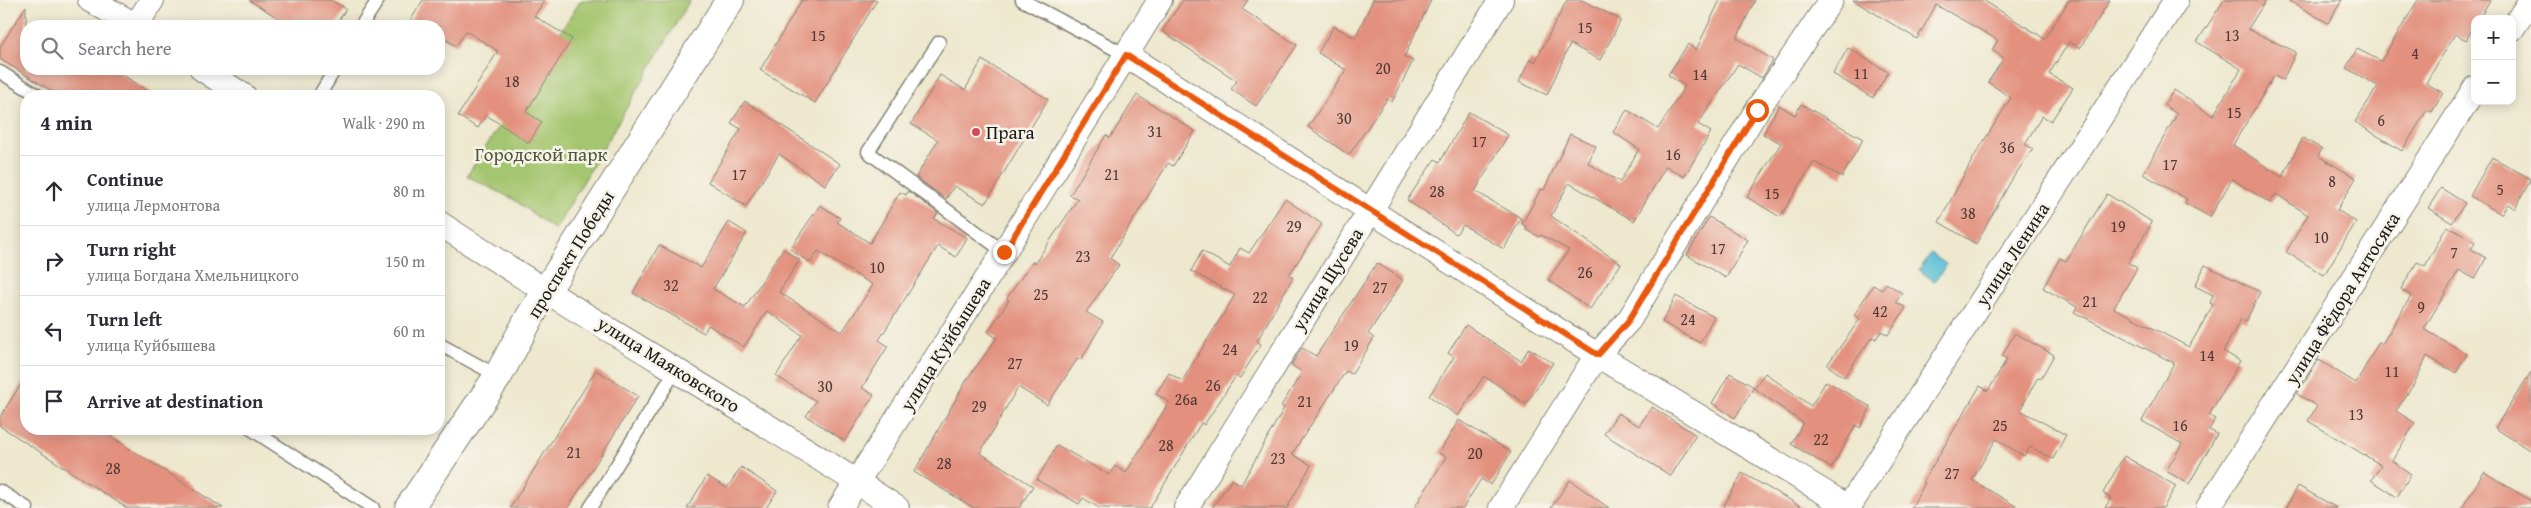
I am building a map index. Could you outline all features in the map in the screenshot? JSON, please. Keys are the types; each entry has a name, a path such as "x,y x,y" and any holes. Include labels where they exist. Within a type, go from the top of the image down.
{"street":[{"path":"90,0 125,20"},
{"path":"140,20 152,0"},
{"name":"проспект Победы","path":"410,508 498,376 547,290 730,0"},
{"name":"улица Куйбышева","path":"840,508 1004,252 1160,0"},
{"name":"улица Щусева","path":"1186,508 1501,0"},
{"path":"1501,508 1598,355 1629,320 1757,110 1831,0"},
{"name":"улица Ленина","path":"1849,508 2176,0"},
{"path":"2516,23 2531,0"},
{"path":"1126,55 1598,355 1849,508"},
{"path":"211,75 235,90"},
{"name":"улица Фёдора Антосяка","path":"2208,508 2471,94"},
{"name":"улица Маяковского","path":"445,227 677,368 897,508"}],"lane":[{"path":"366,20 378,0"},
{"path":"1022,0 1126,55"},
{"path":"939,42 868,152 1004,252"},
{"path":"0,72 29,90"},
{"path":"322,90 332,75"},
{"path":"445,347 498,376"},
{"path":"590,508 677,368"},
{"path":"260,435 373,508"},
{"path":"0,491 27,508"}],"green space":[{"name":"Городской парк","path":"581,0 690,0 555,230 513,199 467,176"}],"water":[{"path":"1931,253 1947,265 1934,281 1919,270"}],"building":[{"path":"249,0 331,0 346,9 339,20 281,20"},
{"path":"423,0 545,0 534,16 572,39 526,112 542,122 529,143 486,115 478,128 458,116 498,51 466,31 456,46 445,39 445,20 411,20"},
{"path":"802,0 877,0 815,103 760,70"},
{"path":"1183,0 1248,0 1242,9 1297,45 1256,106 1231,89 1237,81 1162,31"},
{"path":"1373,0 1431,0 1404,57 1413,61 1392,102 1387,99 1349,155 1308,127 1346,70 1318,53 1334,26 1355,38"},
{"path":"1567,0 1582,0 1621,20 1600,60 1570,44 1547,95 1519,82 1530,59 1535,62"},
{"path":"1720,0 1755,0 1737,38 1773,60 1762,78 1738,64 1698,124 1711,132 1684,177 1666,166 1634,221 1569,183 1551,216 1621,264 1590,309 1548,280 1569,250 1541,235 1540,237 1526,230 1527,227 1522,224 1541,189 1544,190 1570,134 1596,146 1588,163 1620,182 1639,149 1613,132 1627,110 1658,129 1685,86 1668,75 1688,44 1696,50"},
{"path":"1853,0 1983,0 2045,39 2069,0 2110,0 2080,48 2069,42 2049,74 2073,88 2051,121 2042,116 2025,144 2033,149 2012,179 1976,244 1939,222 1975,155 2011,98 1988,82 2004,58 1992,50 1998,40 1936,5 1917,39"},
{"path":"2224,0 2266,0 2248,29 2296,52 2283,80 2274,76 2233,145 2282,177 2303,138 2322,149 2318,156 2356,178 2337,210 2356,222 2324,275 2286,252 2308,215 2276,194 2270,203 2232,179 2210,217 2185,203 2187,199 2143,174 2177,114 2164,105 2174,90 2213,116 2241,69 2197,42"},
{"path":"2288,0 2342,0 2328,23"},
{"path":"2418,0 2490,0 2481,15 2471,15 2471,32 2466,40 2455,34 2426,83 2443,93 2432,112 2427,110 2402,151 2355,122 2378,86 2346,68 2357,49 2381,61"},
{"path":"26,6 26,20 20,20 20,71 0,59 0,47"},
{"path":"1848,48 1888,72 1873,98 1833,74"},
{"name":"Прага","path":"982,60 1048,99 985,204 954,186 946,199 916,177 938,140 911,124 940,75 965,90"},
{"path":"26,75 123,75 146,90 50,90"},
{"path":"1137,95 1195,131 1173,166 1168,163 1110,258 1119,265 1086,312 1103,322 1081,360 1078,358 1047,405 1018,387 980,453 1033,486 1019,508 974,508 914,472 968,378 997,338 988,332 1009,300 1007,298 1033,261 1035,263 1078,199 1070,195 1106,135 1110,138"},
{"path":"745,101 840,164 825,185 779,154 746,206 708,182 741,129 731,123"},
{"path":"1801,104 1863,139 1842,177 1814,162 1780,217 1747,197 1781,143 1763,134 1779,105 1795,115"},
{"path":"1469,112 1508,135 1475,191 1521,218 1504,249 1463,225 1456,234 1407,200 1435,159 1440,162"},
{"path":"2492,157 2531,179 2515,209 2508,204 2501,214 2470,196"},
{"path":"2441,188 2465,203 2452,223 2428,208"},
{"path":"908,191 938,213 934,219 967,238 956,257 938,246 879,340 888,346 862,388 874,395 845,441 806,416 816,401 776,376 802,335 767,311 744,347 708,325 704,333 633,293 659,245 701,268 729,222 747,233 713,289 745,307 783,249 800,260 779,292 842,332 873,285 818,251 810,263 790,249 820,205 840,218 837,222 870,243 900,192 906,195"},
{"path":"2107,194 2152,222 2128,263 2137,268 2114,308 2189,347 2213,305 2210,303 2213,295 2195,286 2205,265 2260,292 2246,321 2241,319 2223,351 2240,361 2209,415 2215,419 2209,430 2217,434 2189,484 2166,471 2182,444 2142,421 2174,363 2074,312 2077,307 2043,288 2060,258 2066,261"},
{"path":"1285,199 1322,224 1289,275 1293,277 1257,341 1261,344 1240,378 1236,376 1204,425 1201,423 1150,508 1099,508 1083,498 1079,504 1037,480 1057,445 1109,475 1115,466 1126,473 1169,402 1156,394 1169,373 1182,381 1235,295 1191,271 1202,251 1230,267 1240,248 1249,253"},
{"path":"1709,217 1748,240 1726,278 1687,255"},
{"path":"2447,226 2475,242 2471,249 2486,258 2475,279 2459,270 2424,329 2467,354 2456,373 2427,356 2414,384 2396,411 2415,423 2392,461 2411,474 2397,497 2371,480 2381,465 2308,421 2317,406 2297,394 2319,360 2356,383 2379,342 2382,344 2411,296 2401,289 2417,262 2425,266"},
{"path":"1377,263 1403,280 1368,334 1374,338 1352,374 1346,371 1292,454 1311,465 1287,508 1212,508 1232,479 1241,485 1284,408 1281,406 1302,372 1291,365 1302,348 1316,356"},
{"path":"1886,283 1902,293 1896,302 1906,308 1888,335 1881,331 1876,339 1872,337 1844,377 1827,365 1860,319 1854,315 1873,285 1882,290"},
{"path":"1676,296 1714,317 1700,343 1662,322"},
{"path":"1466,325 1521,361 1529,348 1553,363 1526,404 1484,376 1458,416 1429,396 1454,357 1448,353"},
{"path":"2015,333 2054,355 2041,378 2038,377 2020,410 2066,435 2053,459 2030,447 2024,456 1996,439 1972,480 2019,508 1911,508 1925,483 1923,482 1980,386 1988,391 2007,359 2002,356"},
{"path":"596,370 638,396 568,508 510,508"},
{"path":"2531,372 2531,451 2495,428"},
{"path":"1730,373 1754,387 1735,418 1712,403"},
{"path":"1765,373 1811,406 1826,381 1871,407 1860,428 1856,425 1831,468 1791,444 1803,423 1754,388"},
{"path":"20,385 20,435 108,435 223,508 127,508 0,426 0,417"},
{"path":"1652,407 1696,435 1671,476 1604,434 1618,413 1639,426"},
{"path":"1459,420 1511,452 1491,485 1481,479 1463,508 1414,508 1446,457 1439,453"},
{"path":"2124,456 2176,486 2163,508 2105,508 2111,498 2103,493"},
{"path":"741,467 777,491 766,508 687,508 707,476 727,488"},
{"path":"2484,472 2531,501 2531,508 2462,508"},
{"path":"1742,473 1804,508 1723,508"},
{"path":"1570,480 1609,508 1551,508"},
{"path":"2298,486 2337,508 2286,508"}],"place":[{"name":"Прага","path":"976,132"}],"route":[{"path":"1004,252 1126,55 1598,355 1629,320 1757,110"}]}
